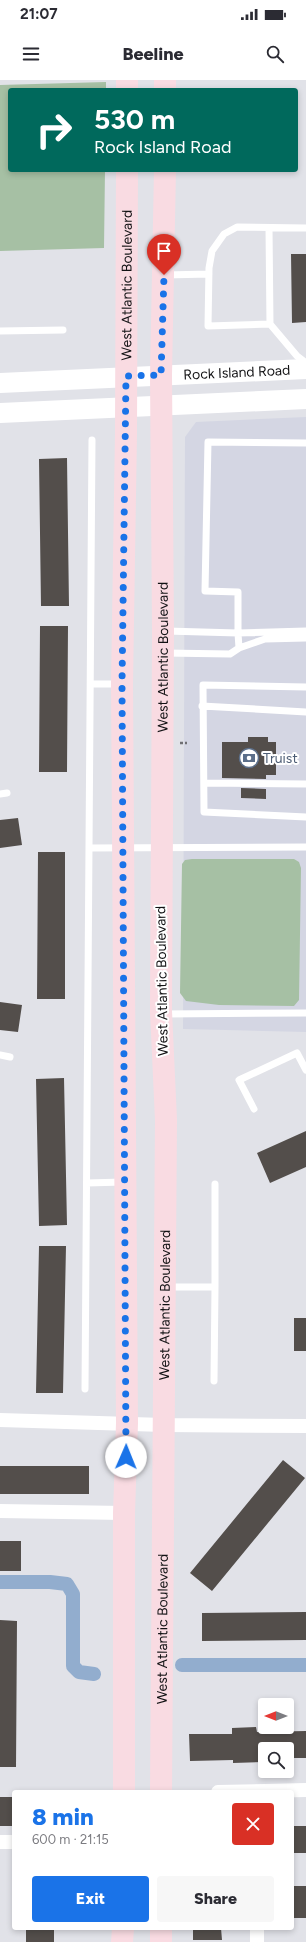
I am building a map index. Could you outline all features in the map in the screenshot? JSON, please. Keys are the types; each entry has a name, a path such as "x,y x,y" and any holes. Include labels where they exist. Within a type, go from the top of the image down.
{"main road":[{"name":"West Atlantic Boulevard","path":"124,1790 124,1513 127,1423 122,684 126,407 127,172"},
{"name":"West Atlantic Boulevard","path":"160,1790 166,1120 161,1010 163,642 161,375 164,275 164,172"},
{"name":"Rock Island Road","path":"0,383 126,376 306,369"},
{"path":"0,413 306,398"},
{"path":"122,1930 122,1942"},
{"path":"161,1930 161,1942"}],"street":[{"path":"0,1420 164,1425 306,1426"},
{"path":"0,1512 124,1513"},
{"path":"294,1790 306,1790"},
{"path":"0,1842 12,1842"},
{"path":"257,1930 257,1942"}],"lane":[{"path":"270,324 208,326 209,274 212,250 224,234 237,227 306,228"},
{"path":"269,228 270,324 297,356 306,363"},
{"path":"164,275 209,274"},
{"path":"0,332 63,330"},
{"path":"84,1389 88,1183 92,440"},
{"path":"239,648 238,592 205,591 208,442 306,443"},
{"path":"163,642 238,633 306,631"},
{"path":"163,642 230,654 239,648 265,639 306,638"},
{"path":"91,684 122,684"},
{"path":"306,687 203,685 202,706 204,812 306,817"},
{"path":"202,706 306,712"},
{"path":"204,783 306,784"},
{"path":"90,848 306,847"},
{"path":"161,1014 306,1013"},
{"path":"254,1109 239,1080 297,1053 306,1070"},
{"path":"0,1055 10,1057"},
{"path":"88,1183 125,1182"},
{"path":"214,1381 215,1184"},
{"path":"165,1288 215,1288"}],"path":[{"path":"179,743 187,743"}],"shaded area":[{"path":"306,417 306,1032 183,1029 185,437 196,422"}],"green space":[{"path":"106,82 106,88 8,88 8,172 105,172 104,248 0,251 0,85"},
{"path":"294,859 299,862 301,868 299,1000 294,1006 219,1005 186,1001 180,993 182,864 185,860"}],"building":[{"path":"291,254 306,254 306,322 292,323"},
{"path":"67,458 69,606 41,606 39,459"},
{"path":"40,626 68,626 67,772 39,772"},
{"name":"Truist","path":"248,737 268,737 268,742 276,742 276,775 266,775 266,779 222,778 222,742 248,742"},
{"path":"241,788 266,789 266,799 241,798"},
{"path":"18,818 22,845 0,848 0,820"},
{"path":"38,852 65,852 65,999 37,999"},
{"path":"0,1002 22,1005 18,1032 0,1030"},
{"path":"64,1078 67,1225 39,1226 36,1079"},
{"path":"306,1131 306,1167 270,1183 257,1153"},
{"path":"39,1246 66,1246 63,1393 36,1393"},
{"path":"294,1318 306,1318 306,1351 294,1351"},
{"path":"283,1460 305,1478 212,1591 190,1573"},
{"path":"0,1466 89,1466 89,1494 0,1494"},
{"path":"0,1541 21,1541 21,1571 0,1571"},
{"path":"306,1612 306,1640 202,1641 202,1613"},
{"path":"0,1620 17,1621 16,1767 0,1767"},
{"path":"256,1727 258,1734 294,1734 294,1731 306,1731 306,1758 294,1758 294,1742 258,1742 258,1762 233,1763 233,1760 190,1761 189,1734 232,1734 232,1728"},
{"path":"0,1797 12,1797 12,1826 0,1826"},
{"path":"294,1826 306,1826 306,1853 294,1853"},
{"path":"294,1886 306,1886 306,1918 294,1918"},
{"path":"26,1930 54,1930 54,1942 26,1942"},
{"path":"193,1930 221,1930 222,1940 193,1940"}],"waterway":[{"path":"0,1582 50,1582 67,1584 73,1594 73,1666 79,1672 94,1674"},
{"path":"182,1665 306,1665"}],"place":[{"name":"Truist","path":"249,758"}],"route":[{"path":"126,1457 122,684 126,376 161,375 164,275"}]}
